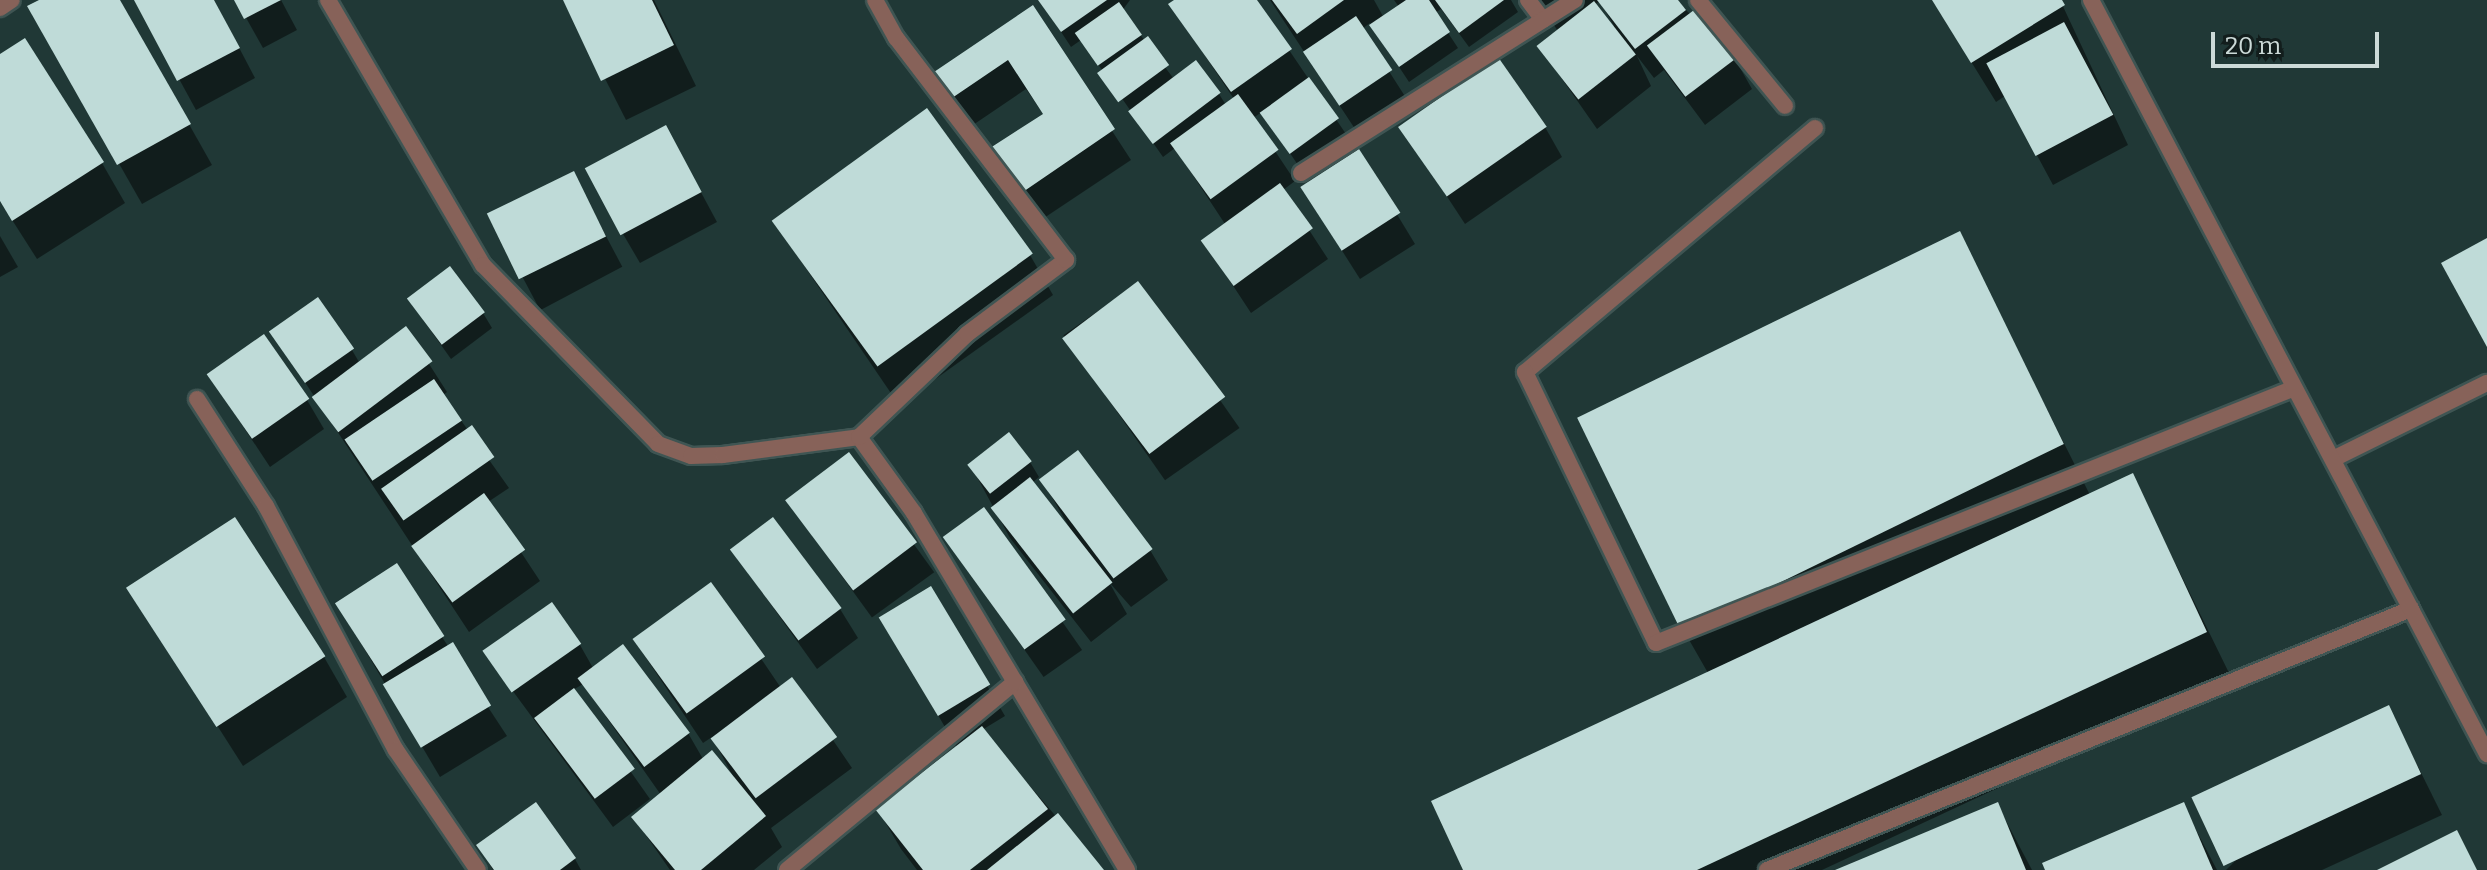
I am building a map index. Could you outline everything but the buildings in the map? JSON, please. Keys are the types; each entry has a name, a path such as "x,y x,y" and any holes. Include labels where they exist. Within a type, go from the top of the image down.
{"street":[{"path":"0,8 12,0"},
{"path":"328,0 483,265 658,444 691,456 723,455 859,437 967,334 1066,260 896,38 875,0"},
{"path":"1528,0 1543,20"},
{"path":"1301,173 1575,0"},
{"path":"1698,0 1785,106"},
{"path":"2091,0 2292,389 2333,459 2487,754"},
{"path":"1815,128 1525,372 1656,643 2292,389"},
{"path":"2333,459 2487,383"},
{"path":"197,399 266,506 396,750 478,870"},
{"path":"859,437 914,513 1127,870"},
{"path":"1767,870 2411,609"},
{"path":"787,870 1015,682"}]}
